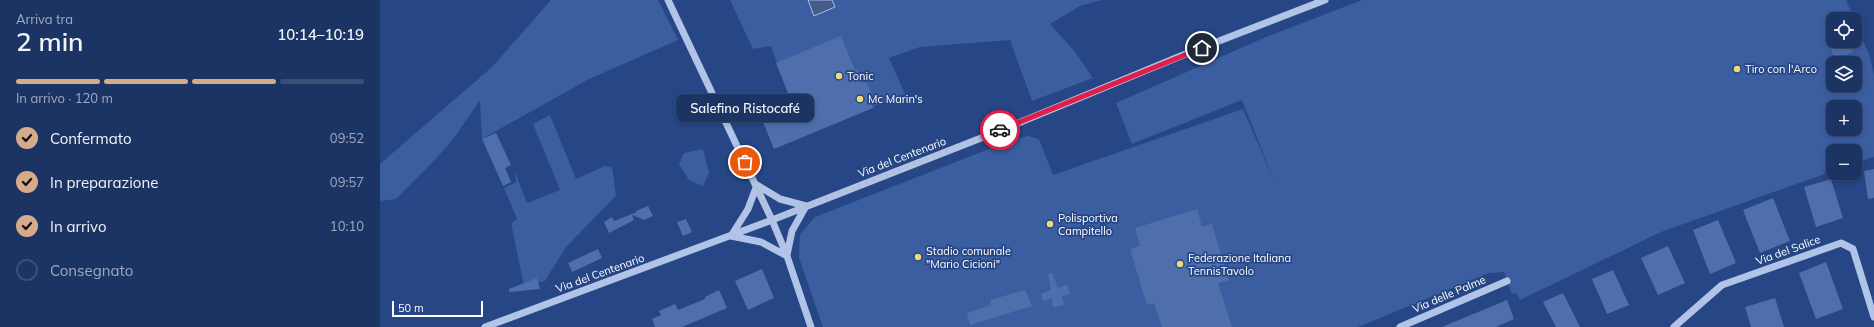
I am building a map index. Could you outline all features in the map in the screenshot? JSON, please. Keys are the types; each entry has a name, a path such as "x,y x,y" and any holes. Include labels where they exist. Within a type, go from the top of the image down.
{"street":[{"path":"668,0 757,185 787,256 811,327"},
{"name":"Via del Centenario","path":"485,327 731,236 999,131 1188,53 1325,0"},
{"path":"757,185 780,199 806,206 792,231 787,256"},
{"path":"757,185 748,209 731,236 761,242 787,256"},
{"name":"Via del Salice","path":"1674,327 1722,285 1841,243 1853,249 1874,317"},
{"name":"Via delle Palme","path":"1400,327 1507,280"}],"shaded area":[{"path":"551,0 658,0 678,40 589,79 482,139 480,100 454,138 433,162 396,199 380,201 380,164 492,67"},
{"path":"730,0 1102,0 1080,6 1050,24 1075,52 1093,78 1032,101 1010,40 920,47 889,58 905,94 774,147 764,117 792,106 771,46 753,49"},
{"path":"808,0 832,0 835,7 814,16"},
{"path":"1362,0 1846,0 1851,12 1826,12 1826,48 1862,48 1862,38 1870,57 1874,76 1874,157 1862,161 1862,144 1826,144 1826,173 1661,232 1520,300 1516,293 1512,294 1504,272 1489,273 1358,327 823,327 799,258 800,234 815,217 1012,140 1028,136 1039,139 1053,175 1243,109 1275,183 1242,100 1132,144 1116,103 1266,37"},
{"path":"550,115 576,179 605,166 612,167 616,196 566,247 545,281 524,286 511,223 517,219 504,188 516,182 515,172 527,203 560,190 533,124"},
{"path":"703,149 709,173 703,186 689,180 679,164 684,153"}],"building":[{"path":"841,36 855,70 857,69 863,83 866,82 871,92 867,93 873,108 774,149 763,122 787,112 781,98 789,95 776,63"},
{"path":"1830,48 1852,48 1853,52 1843,56 1834,56"},
{"path":"496,133 511,165 505,168 511,182 503,186 482,139"},
{"path":"1874,169 1874,198 1868,199 1864,171"},
{"path":"1831,180 1843,218 1816,227 1804,187"},
{"path":"1773,198 1790,241 1760,253 1743,210"},
{"path":"648,206 653,216 644,220 632,215 634,220 609,233 604,222 612,217 614,221"},
{"name":"Federazione Italiana TennisTavolo","path":"1197,209 1202,227 1212,224 1229,280 1218,283 1232,327 1162,327 1154,303 1147,305 1130,249 1140,246 1135,228"},
{"path":"686,219 692,232 683,236 677,222"},
{"path":"1718,220 1736,263 1710,274 1693,230"},
{"path":"1668,246 1685,283 1658,295 1641,258"},
{"path":"598,249 602,258 572,272 568,263"},
{"path":"1826,262 1843,309 1816,319 1799,273"},
{"path":"762,269 774,298 748,310 735,281"},
{"path":"1613,270 1629,305 1607,314 1592,279"},
{"path":"1052,273 1058,288 1067,285 1070,294 1061,296 1065,305 1053,307 1052,298 1043,301 1041,294 1051,290 1048,274"},
{"path":"537,278 540,289 509,292 509,289"},
{"path":"719,290 727,308 682,327 655,327 652,319 661,315 659,311 675,304 678,310 705,299 705,297"},
{"path":"1025,290 1032,306 970,325 967,313 991,305 990,300"},
{"path":"1563,293 1580,327 1556,327 1543,302"},
{"path":"1775,298 1784,327 1751,327 1745,307"},
{"path":"1507,300 1514,319 1496,327 1442,327"}],"way so far":[{"path":"745,162 772,220 1000,130"}],"place":[{"name":"Tiro con l'Arco","path":"1737,69"},
{"name":"Tonic","path":"839,76"},
{"name":"Mc Marin's","path":"860,99"},
{"name":"Salefino Ristocafé","path":"745,162"},
{"name":"Polisportiva Campitello","path":"1050,224"},
{"name":"Stadio comunale \"Mario Cicioni\"","path":"918,257"},
{"name":"Federazione Italiana TennisTavolo","path":"1180,264"}],"route":[{"path":"1000,130 1202,48"}]}
